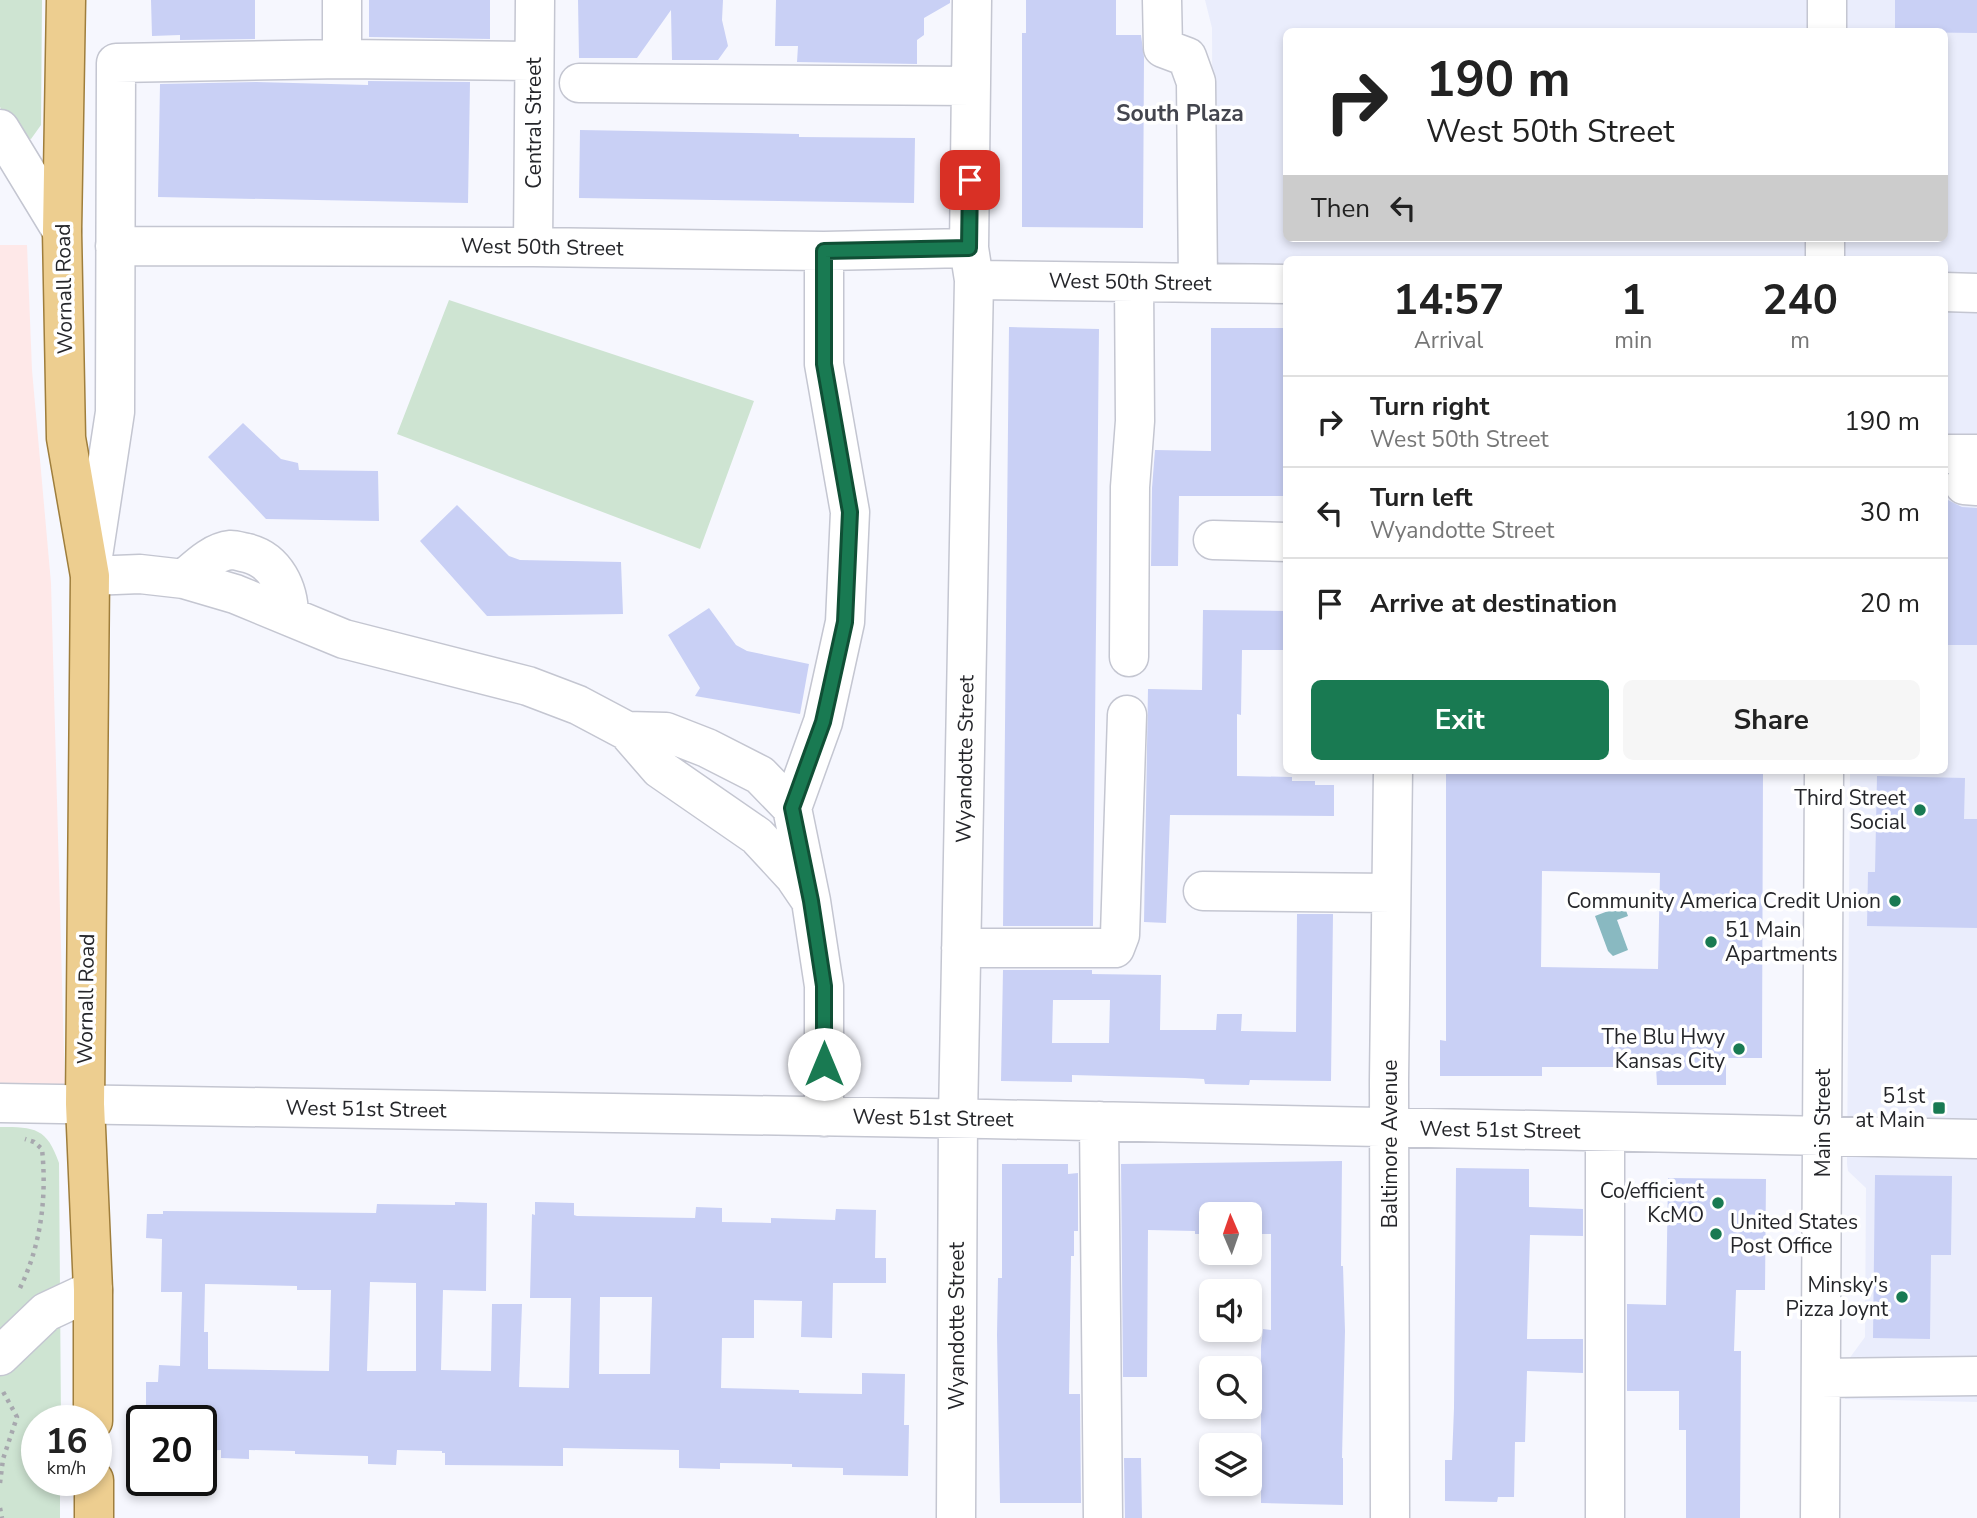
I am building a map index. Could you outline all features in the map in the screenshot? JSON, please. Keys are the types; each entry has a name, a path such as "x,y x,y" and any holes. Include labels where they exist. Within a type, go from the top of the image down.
{"main road":[{"name":"Wornall Road","path":"65,0 62,231 66,439 90,576 85,1104 93,1290 93,1405"},
{"path":"94,1496 94,1518"}],"street":[{"path":"342,0 342,59 534,61"},
{"name":"Central Street","path":"533,247 534,0"},
{"name":"Wyandotte Street","path":"956,1518 958,1118 971,264 972,0"},
{"path":"1162,0 1163,48 1187,57 1196,82 1198,283"},
{"path":"1827,0 1827,28"},
{"name":"Wornall Road","path":"90,576 115,412 116,63 342,59"},
{"path":"579,83 971,86"},
{"path":"0,129 62,231"},
{"name":"West 50th Street","path":"115,246 824,251 1133,282 1283,284"},
{"path":"824,251 824,364 850,512 845,622 823,722 792,808 811,901 824,986 824,1117"},
{"path":"1129,656 1129,487 1135,421 1133,282"},
{"path":"1948,292 1977,293"},
{"path":"1948,457 1973,475"},
{"path":"1213,540 1283,542"},
{"path":"90,576 140,574 184,579 235,594 344,639 528,686 578,705 627,731 660,769 757,836 794,876 811,901"},
{"path":"961,948 1115,948 1120,935 1127,715"},
{"path":"627,731 666,732 707,748 760,775 792,808"},
{"name":"Baltimore Avenue","path":"1390,1518 1389,1081 1393,774"},
{"name":"Main Street","path":"1820,1518 1824,774"},
{"path":"1203,891 1391,893"},
{"name":"West 51st Street","path":"7,1120 85,1104 958,1118 1977,1139"},
{"path":"1099,1121 1103,1518"},
{"path":"1605,1132 1605,1518"},
{"path":"0,1356 46,1312 93,1290"},
{"path":"1822,1378 1977,1376"}],"path":[{"path":"7,1120 42,1149 43,1163 42,1224 37,1248 20,1289 13,1296"},
{"path":"0,1387 17,1417 4,1459 0,1483"},
{"path":"0,1508 2,1518"}],"shaded area":[{"path":"1205,0 1977,0 1977,1402 1845,1399 1846,1363 1865,1337 1866,1188 1848,1171 1847,1164 1850,774 1948,774 1948,256 1283,256 1283,267 1213,266 1212,28"},
{"path":"0,245 27,245 32,370 51,583 65,1091 0,1091"}],"green space":[{"path":"0,0 42,0 41,125 31,139 17,136 0,107"},
{"path":"449,300 754,401 700,549 397,434"},
{"path":"0,1127 38,1132 50,1143 59,1163 61,1405 21,1405 21,1496 60,1496 60,1518 0,1518"}],"water":[{"path":"1624,905 1628,916 1617,920 1628,950 1613,956 1608,951 1595,916"}],"building":[{"path":"151,0 255,0 255,39 180,40 180,35 152,36"},
{"path":"369,0 490,0 490,39 369,37"},
{"path":"578,0 723,0 722,20 728,46 718,60 672,60 671,10 637,58 579,58"},
{"path":"776,0 950,0 950,3 924,18 924,35 917,40 917,64 797,62 798,46 775,46"},
{"path":"1026,0 1116,0 1116,35 1141,35 1144,57 1143,228 1022,227 1022,33 1026,33"},
{"path":"1895,0 1977,0 1977,33 1948,33 1948,28 1895,28"},
{"path":"368,81 470,82 468,203 158,197 160,84 256,82 368,85"},
{"path":"580,130 915,138 914,203 579,198"},
{"path":"1009,327 1099,329 1093,926 1003,926"},
{"path":"1211,328 1283,328 1283,496 1179,496 1178,566 1151,566 1155,450 1211,451"},
{"path":"243,423 281,459 298,463 299,470 378,471 379,521 266,519 208,457"},
{"path":"1948,500 1962,507 1977,508 1977,645 1948,645"},
{"path":"457,505 509,556 520,560 621,562 623,614 487,616 420,541"},
{"path":"709,608 736,645 747,651 809,664 800,714 695,696 700,688 668,635"},
{"path":"1203,610 1283,611 1283,650 1242,650 1241,715 1237,714 1237,776 1292,777 1292,781 1315,781 1315,785 1334,785 1334,816 1170,815 1166,923 1144,922 1148,689 1202,690"},
{"name":"51 Main Apartments","path":"1446,774 1763,774 1762,1058 1726,1058 1726,1085 1657,1085 1656,1067 1542,1067 1542,1076 1440,1076 1440,1040 1446,1041","holes":["1542,871 1660,873 1658,969 1541,967"]},
{"path":"1877,776 1965,778 1964,819 1977,819 1977,928 1867,926 1868,872 1875,872"},
{"path":"1297,914 1333,914 1331,1081 1250,1080 1249,1085 1205,1084 1204,1079 1072,1075 1072,1082 1001,1081 1003,970 1092,970 1092,974 1161,975 1160,1030 1216,1030 1217,1014 1242,1014 1241,1031 1296,1032","holes":["1053,1000 1110,1000 1109,1043 1052,1043"]},
{"path":"1342,1161 1341,1266 1345,1331 1343,1505 1261,1503 1261,1346 1263,1329 1271,1330 1271,1234 1262,1234 1262,1202 1199,1202 1199,1234 1195,1234 1195,1231 1148,1230 1147,1377 1123,1377 1121,1164"},
{"path":"1002,1164 1068,1164 1068,1174 1078,1173 1078,1231 1074,1231 1074,1256 1071,1256 1069,1394 1080,1394 1081,1503 1000,1503 997,1335 998,1278 1002,1278"},
{"path":"1456,1168 1529,1169 1529,1207 1583,1209 1583,1236 1530,1235 1527,1339 1583,1339 1583,1373 1527,1371 1525,1442 1515,1442 1514,1497 1498,1497 1497,1502 1445,1501 1445,1460 1452,1460 1454,1408"},
{"name":"Minsky's Pizza Joynt","path":"1875,1175 1952,1176 1951,1255 1931,1255 1930,1339 1873,1338"},
{"path":"1668,1178 1766,1179 1765,1290 1736,1290 1734,1351 1741,1351 1740,1518 1686,1518 1686,1430 1679,1430 1679,1391 1627,1391 1627,1304 1666,1305"},
{"path":"535,1202 574,1203 574,1215 577,1216 695,1218 696,1207 722,1208 722,1222 771,1223 771,1218 835,1220 836,1209 876,1210 875,1258 886,1258 886,1283 833,1283 832,1338 801,1337 802,1301 754,1300 754,1338 722,1338 721,1388 862,1394 862,1373 905,1374 904,1425 909,1425 908,1476 843,1475 843,1468 792,1467 792,1464 720,1463 720,1469 679,1468 679,1450 563,1448 563,1466 445,1465 445,1453 442,1451 397,1450 396,1465 368,1464 368,1456 295,1454 295,1451 249,1450 249,1459 221,1458 221,1450 217,1450 217,1405 146,1405 146,1382 158,1382 159,1365 180,1366 182,1292 161,1292 162,1239 146,1238 147,1214 163,1214 163,1211 376,1213 377,1204 487,1203 486,1291 443,1290 441,1370 491,1371 492,1304 522,1304 519,1387 569,1388 571,1298 530,1298 532,1214 535,1215","holes":["370,1282 416,1283 416,1371 367,1371","205,1284 297,1286 297,1290 331,1290 329,1371 208,1369 208,1332 204,1332","600,1297 652,1297 650,1374 599,1374"]},
{"path":"1124,1458 1141,1458 1142,1518 1125,1518"}],"place":[{"name":"Third Street Social","path":"1920,810"},
{"name":"Community America Credit Union","path":"1895,901"},
{"name":"51 Main Apartments","path":"1711,942"},
{"name":"The Blu Hwy Kansas City","path":"1739,1049"},
{"name":"51st at Main","path":"1939,1108"},
{"name":"Co/efficient KcMO","path":"1718,1203"},
{"name":"United States Post Office","path":"1716,1234"},
{"name":"Minsky's Pizza Joynt","path":"1902,1297"}],"district":[{"name":"South Plaza","path":"1180,113"}],"route":[{"path":"824,1064 824,986 811,901 792,808 823,722 845,622 850,512 824,364 824,251 969,248 970,180"}]}
